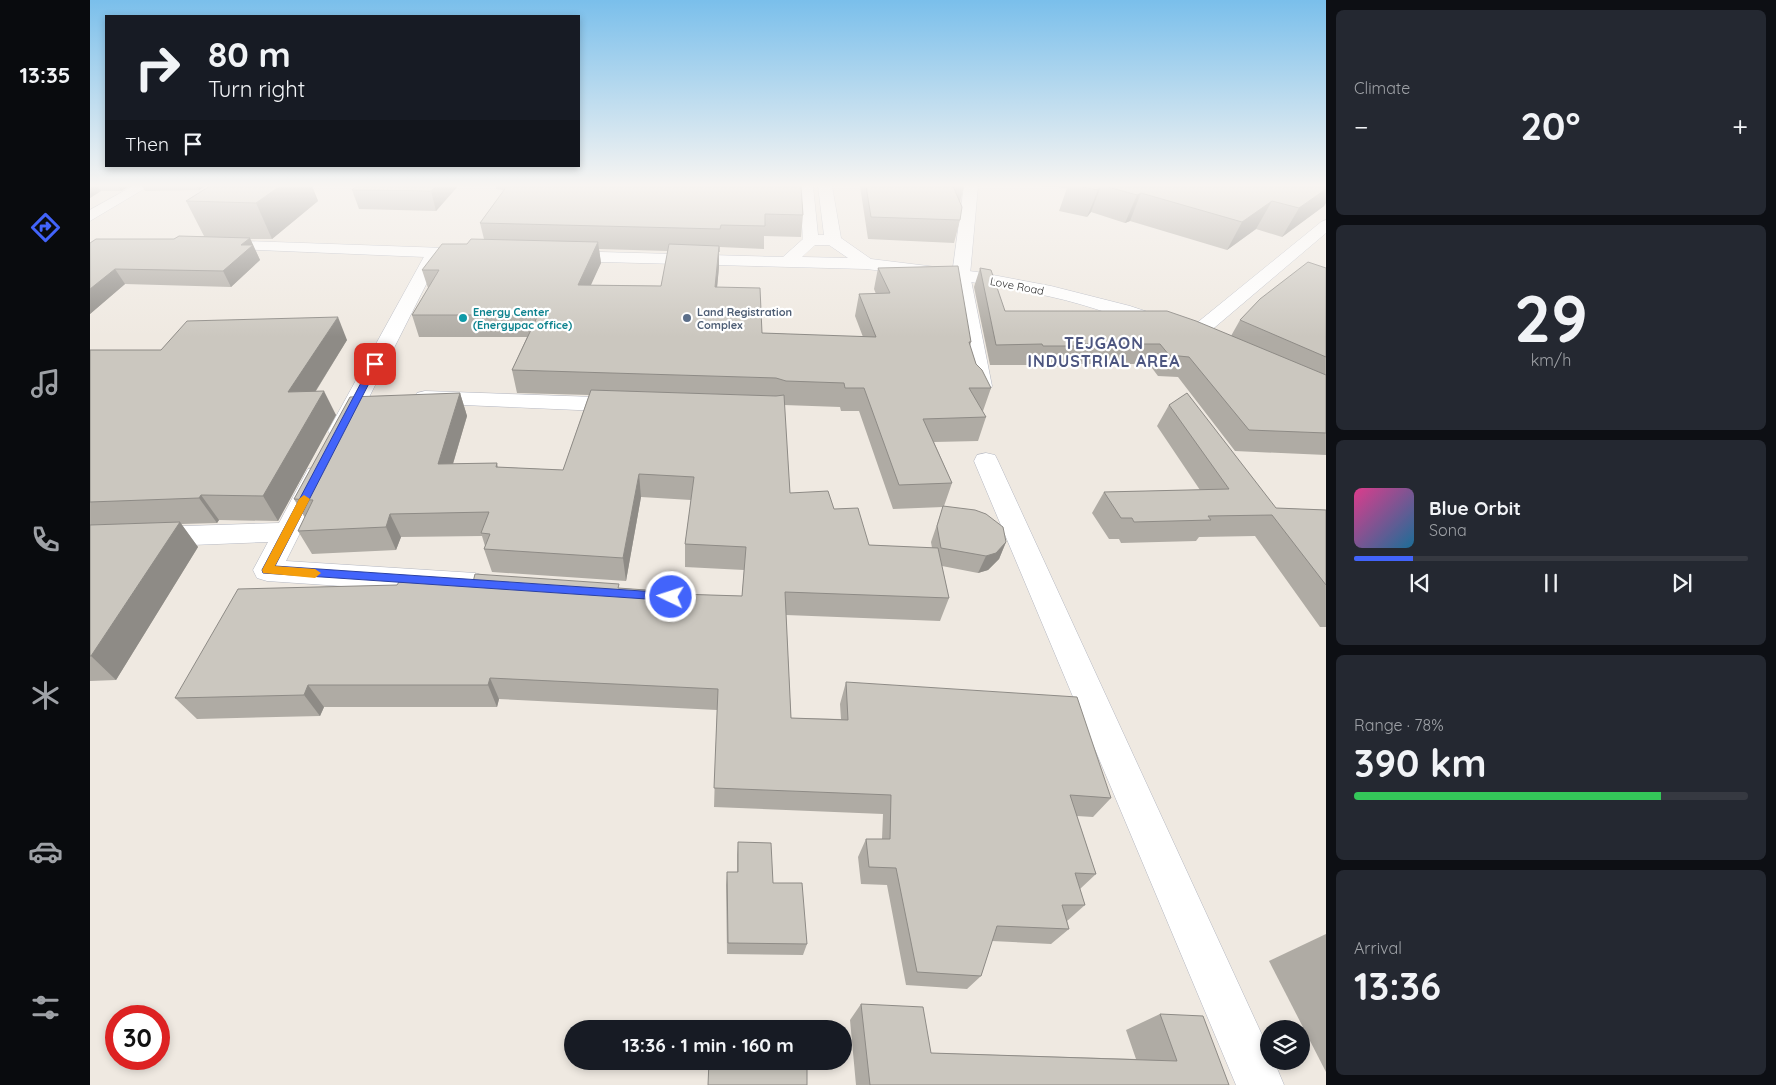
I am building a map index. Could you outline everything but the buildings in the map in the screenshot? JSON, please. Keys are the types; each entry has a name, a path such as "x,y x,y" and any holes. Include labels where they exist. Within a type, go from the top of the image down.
{"street":[{"path":"965,237 961,275 981,386"},
{"path":"1194,335 1312,237"},
{"path":"787,262 812,240 833,240 866,264"},
{"path":"198,245 494,254"},
{"path":"434,253 368,396 287,532 268,570 494,585"},
{"name":"Love Road","path":"543,256 866,264 961,275 1095,302 1194,335 1212,343"},
{"path":"408,398 645,406"},
{"path":"986,460 1260,1085"},
{"path":"90,539 287,532"}],"slow traffic":[{"path":"304,499 268,570 315,573"}],"place":[{"name":"Energy Center (Energypac office)","path":"463,318"},
{"name":"Land Registration Complex","path":"687,318"}],"district":[{"name":"TEJGAON INDUSTRIAL AREA","path":"1104,352"}],"route":[{"path":"375,364 268,570 671,597"}]}
